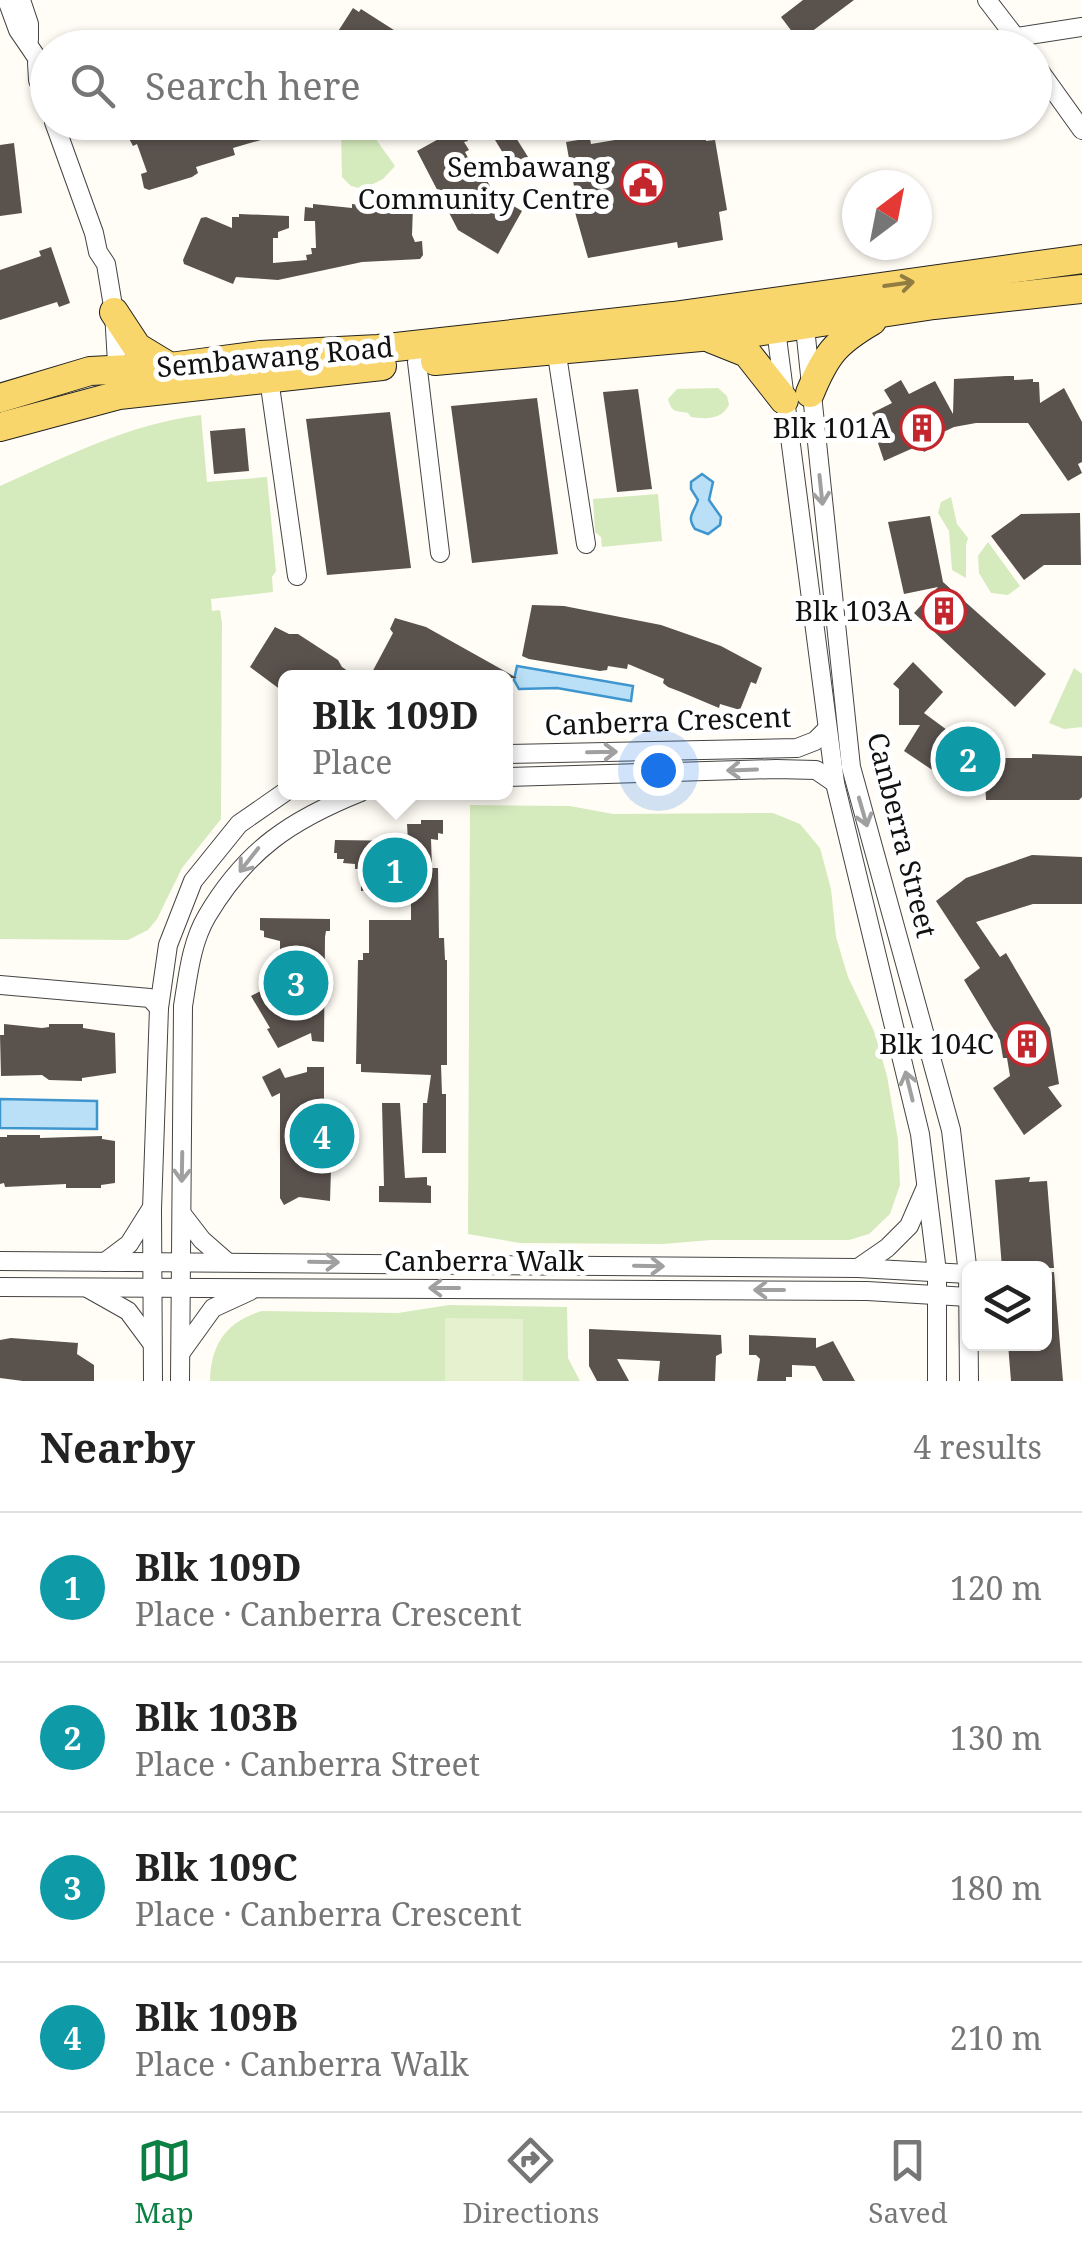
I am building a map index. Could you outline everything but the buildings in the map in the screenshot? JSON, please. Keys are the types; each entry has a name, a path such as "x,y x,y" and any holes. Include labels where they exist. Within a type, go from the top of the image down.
{"main road":[{"name":"Sembawang Road","path":"0,398 90,371 118,382 269,379 416,362 555,340 804,312 1082,259"},
{"name":"Sembawang Road","path":"804,312 886,312 1082,289"},
{"path":"114,312 137,347 170,366"},
{"path":"707,337 746,353 798,397 834,346 886,312"},
{"name":"Sembawang Road","path":"0,427 170,366 260,355 555,340 707,337 774,316"}],"street":[{"path":"7,0 18,30 29,41"},
{"path":"20,0 29,24 29,41"},
{"path":"987,0 1011,30"},
{"path":"1052,34 1082,27"},
{"path":"1052,88 1082,130"},
{"path":"61,140 98,252 106,264 114,312 118,382"},
{"path":"73,140 106,229 112,257 106,264"},
{"name":"Canberra Street","path":"804,312 798,397 827,729 951,1130 966,1261"},
{"name":"Canberra Street","path":"774,316 798,397 840,773 928,1182 937,1272 937,1381"},
{"path":"555,340 586,544"},
{"name":"Sembawang Road","path":"416,362 440,553"},
{"name":"Sembawang Road","path":"269,379 297,576"},
{"name":"Canberra Crescent","path":"513,754 796,748 815,741 827,729"},
{"name":"Canberra Crescent","path":"513,777 776,769 840,773"},
{"path":"153,1381 152,1208 159,1008 168,945 193,880 239,824 278,797"},
{"path":"180,1381 183,1006 191,958 206,918 258,848 315,810 341,800"},
{"path":"0,975 143,988 161,979"},
{"path":"0,985 150,998 159,1008"},
{"path":"858,1268 909,1226 928,1182"},
{"path":"106,1262 128,1244 152,1208"},
{"path":"181,1213 202,1240 226,1261"},
{"name":"Canberra Walk","path":"0,1261 858,1268 962,1274"},
{"path":"83,1286 128,1311 153,1347"},
{"name":"Canberra Walk","path":"0,1287 867,1291 962,1297"},
{"path":"180,1353 213,1308 233,1296 264,1287"},
{"name":"Canberra Street","path":"968,1351 968,1381"}],"green space":[{"path":"341,140 376,140 395,166 383,179 363,189 351,186 342,177"},
{"path":"718,388 727,396 729,405 713,417 691,417 671,407 668,399 677,389"},
{"path":"201,415 207,482 267,477 276,571 272,577 273,592 211,599 212,611 220,610 222,623 221,819 182,868 148,930 128,940 0,939 0,486 123,434"},
{"path":"658,494 662,541 602,547 601,537 595,532 593,499"},
{"path":"951,497 957,524 968,538 966,578 952,570 949,531 938,513 941,502"},
{"path":"988,542 1020,586 1008,595 991,593 979,573 978,556"},
{"path":"1074,668 1082,674 1082,727 1064,729 1049,723"},
{"path":"470,805 570,806 613,814 773,813 800,824 820,848 831,889 836,937 848,977 874,1031 887,1076 898,1140 900,1185 890,1214 869,1234 849,1240 520,1243 468,1234"},
{"path":"449,1305 567,1307 568,1358 580,1381 210,1381 213,1356 223,1336 239,1321 262,1311 398,1313"},
{"path":"445,1318 523,1319 523,1381 445,1381"}],"water":[{"path":"702,474 713,482 709,500 721,517 720,525 708,534 695,529 691,521 698,500 691,482"},
{"path":"517,666 633,686 631,701 557,688 519,689 514,680"},
{"path":"0,1099 97,1101 97,1129 0,1128"}],"place":[{"name":"Sembawang Community Centre","path":"643,183"},
{"name":"Blk 101A","path":"922,428"},
{"name":"Blk 103A","path":"944,611"},
{"name":"Blk 103B","path":"968,759"},
{"name":"Blk 109D","path":"395,870"},
{"name":"Blk 109C","path":"296,983"},
{"name":"Blk 104C","path":"1027,1044"},
{"name":"Blk 109B","path":"322,1136"}]}
